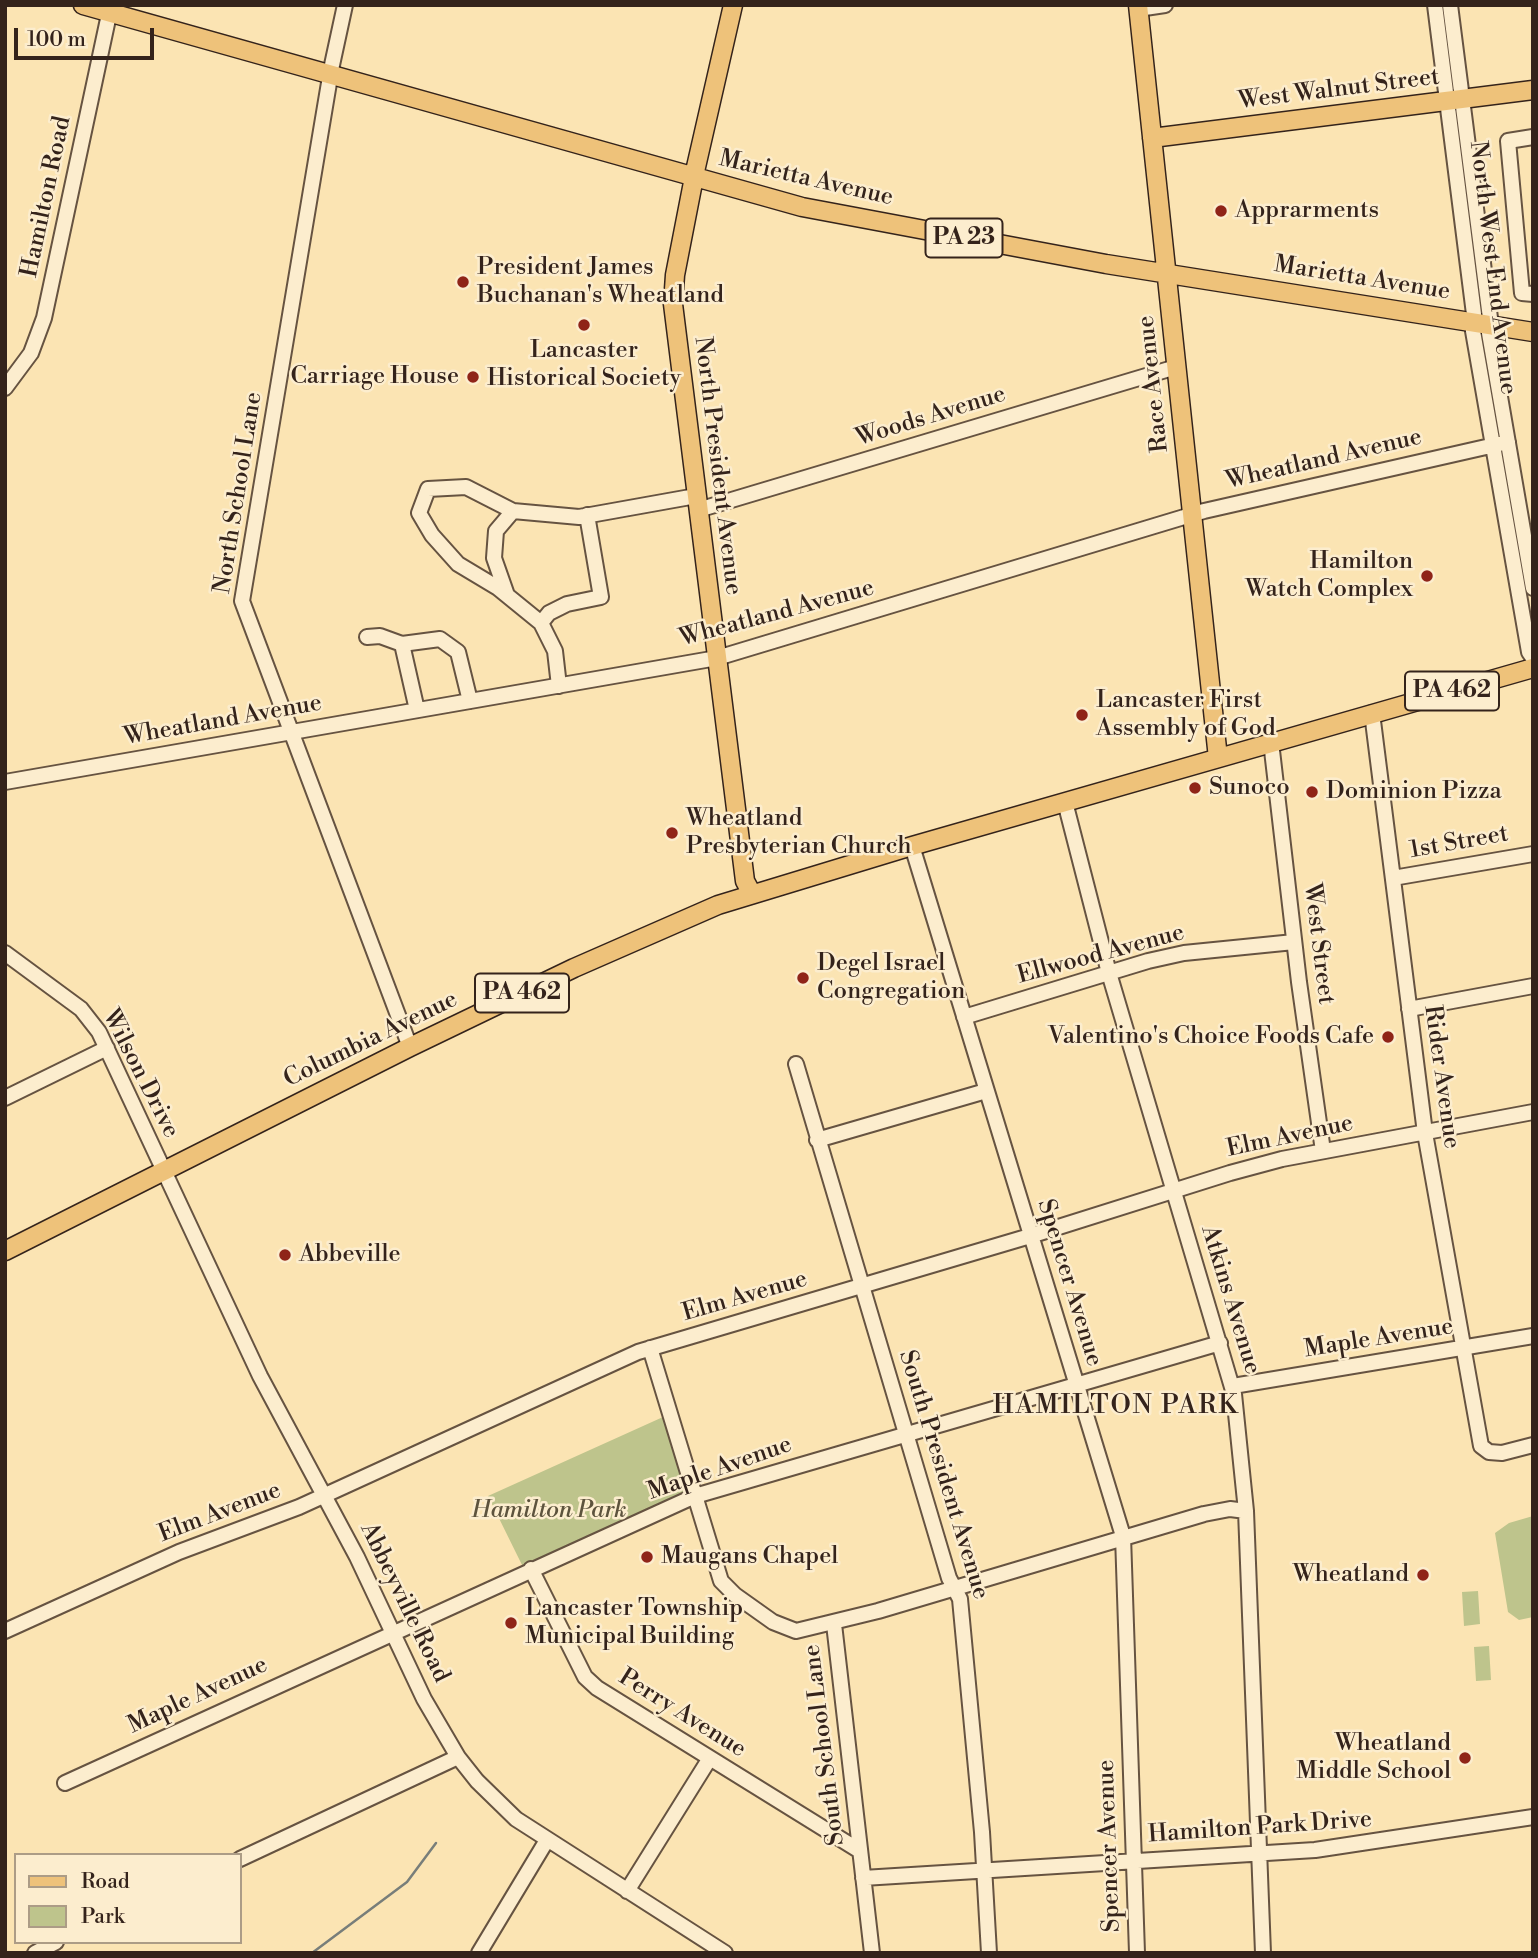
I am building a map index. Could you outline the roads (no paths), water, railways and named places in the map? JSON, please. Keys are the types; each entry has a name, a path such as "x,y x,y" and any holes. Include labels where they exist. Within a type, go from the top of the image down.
{"main road":[{"name":"Marietta Avenue","path":"83,5 111,9 694,178 856,219 1533,332"},
{"name":"North President Avenue","path":"733,5 694,178 673,293 745,881 752,894"},
{"name":"Race Avenue","path":"1138,7 1217,758"},
{"name":"West Walnut Street","path":"1152,138 1533,90"},
{"name":"Columbia Avenue","path":"5,1251 410,1047 675,923 752,894 912,846 1533,668"}],"street":[{"name":"North School Lane","path":"345,5 242,593 244,609 410,1047"},
{"path":"1138,7 1165,5"},
{"name":"North West End Avenue","path":"1435,5 1455,100"},
{"name":"North West End Avenue","path":"1450,5 1455,100 1482,323 1529,652 1533,658"},
{"name":"Hamilton Road","path":"5,388 31,353 44,318 111,9"},
{"path":"1533,137 1508,141 1522,293 1533,294"},
{"name":"Woods Avenue","path":"513,510 587,515 697,503 1176,367"},
{"name":"North West End Avenue","path":"1500,444 1533,588"},
{"name":"Wheatland Avenue","path":"5,782 717,658 1192,515 1500,444"},
{"path":"508,596 494,558 496,531 513,510 466,487 428,489 419,513 432,535 458,564 508,596 541,622 555,651 559,686"},
{"path":"541,622 549,612 567,604 601,597 587,515"},
{"path":"367,637 380,636 402,644 440,639 458,652 470,701"},
{"path":"402,644 417,710"},
{"name":"Rider Avenue","path":"1372,713 1425,1133 1481,1446 1489,1452 1502,1453 1533,1445"},
{"name":"West Street","path":"1271,742 1294,942 1323,1151"},
{"name":"Atkins Avenue","path":"1065,802 1109,973 1233,1386 1246,1511 1263,1953"},
{"name":"Spencer Avenue","path":"912,846 1122,1536 1137,1953"},
{"name":"1st Street","path":"1392,878 1533,854"},
{"name":"Ellwood Avenue","path":"964,1017 1184,953 1294,942"},
{"name":"Wilson Drive","path":"5,953 81,1009 107,1048 163,1170"},
{"path":"1409,1009 1533,986"},
{"path":"5,1098 107,1048"},
{"name":"South President Avenue","path":"796,1064 949,1578 960,1599 971,1707 989,1953"},
{"path":"817,1140 986,1091"},
{"name":"Elm Avenue","path":"5,1631 159,1560 324,1496 650,1348 1175,1192 1230,1172 1323,1151 1533,1112"},
{"name":"Abbeyville Road","path":"163,1170 260,1376 324,1496 424,1699 458,1757 495,1801 547,1840 725,1953"},
{"name":"Maple Avenue","path":"1233,1386 1533,1336"},
{"name":"Maple Avenue","path":"65,1783 695,1496 1220,1343"},
{"name":"South School Lane","path":"650,1348 714,1566 725,1587 788,1629 803,1632 834,1624 872,1953"},
{"path":"834,1624 1122,1536 1215,1511 1246,1511"},
{"name":"Perry Avenue","path":"531,1569 584,1677 597,1688 860,1851"},
{"path":"242,1859 458,1757"},
{"path":"627,1891 710,1758"},
{"name":"Hamilton Park Drive","path":"863,1878 1354,1846 1533,1817"},
{"path":"479,1953 547,1840"},
{"path":"35,1953 52,1944"}],"waterway":[{"path":"312,1953 407,1882 436,1843"}],"place":[{"name":"Apprarments","path":"1221,211"},
{"name":"President James Buchanan's Wheatland","path":"463,282"},
{"name":"Lancaster Historical Society","path":"584,325"},
{"name":"Carriage House","path":"473,377"},
{"name":"Hamilton Watch Complex","path":"1427,576"},
{"name":"Lancaster First Assembly of God","path":"1082,715"},
{"name":"Sunoco","path":"1195,788"},
{"name":"Dominion Pizza","path":"1312,792"},
{"name":"Wheatland Presbyterian Church","path":"672,833"},
{"name":"Degel Israel Congregation","path":"803,978"},
{"name":"Valentino's Choice Foods Cafe","path":"1388,1037"},
{"name":"Abbeville","path":"285,1255"},
{"name":"Maugans Chapel","path":"647,1557"},
{"name":"Wheatland","path":"1423,1575"},
{"name":"Lancaster Township Municipal Building","path":"511,1623"},
{"name":"Wheatland Middle School","path":"1465,1758"}],"district":[{"name":"HAMILTON PARK","path":"1116,1407"}],"park label":[{"name":"Hamilton Park","path":"549,1511"}]}
